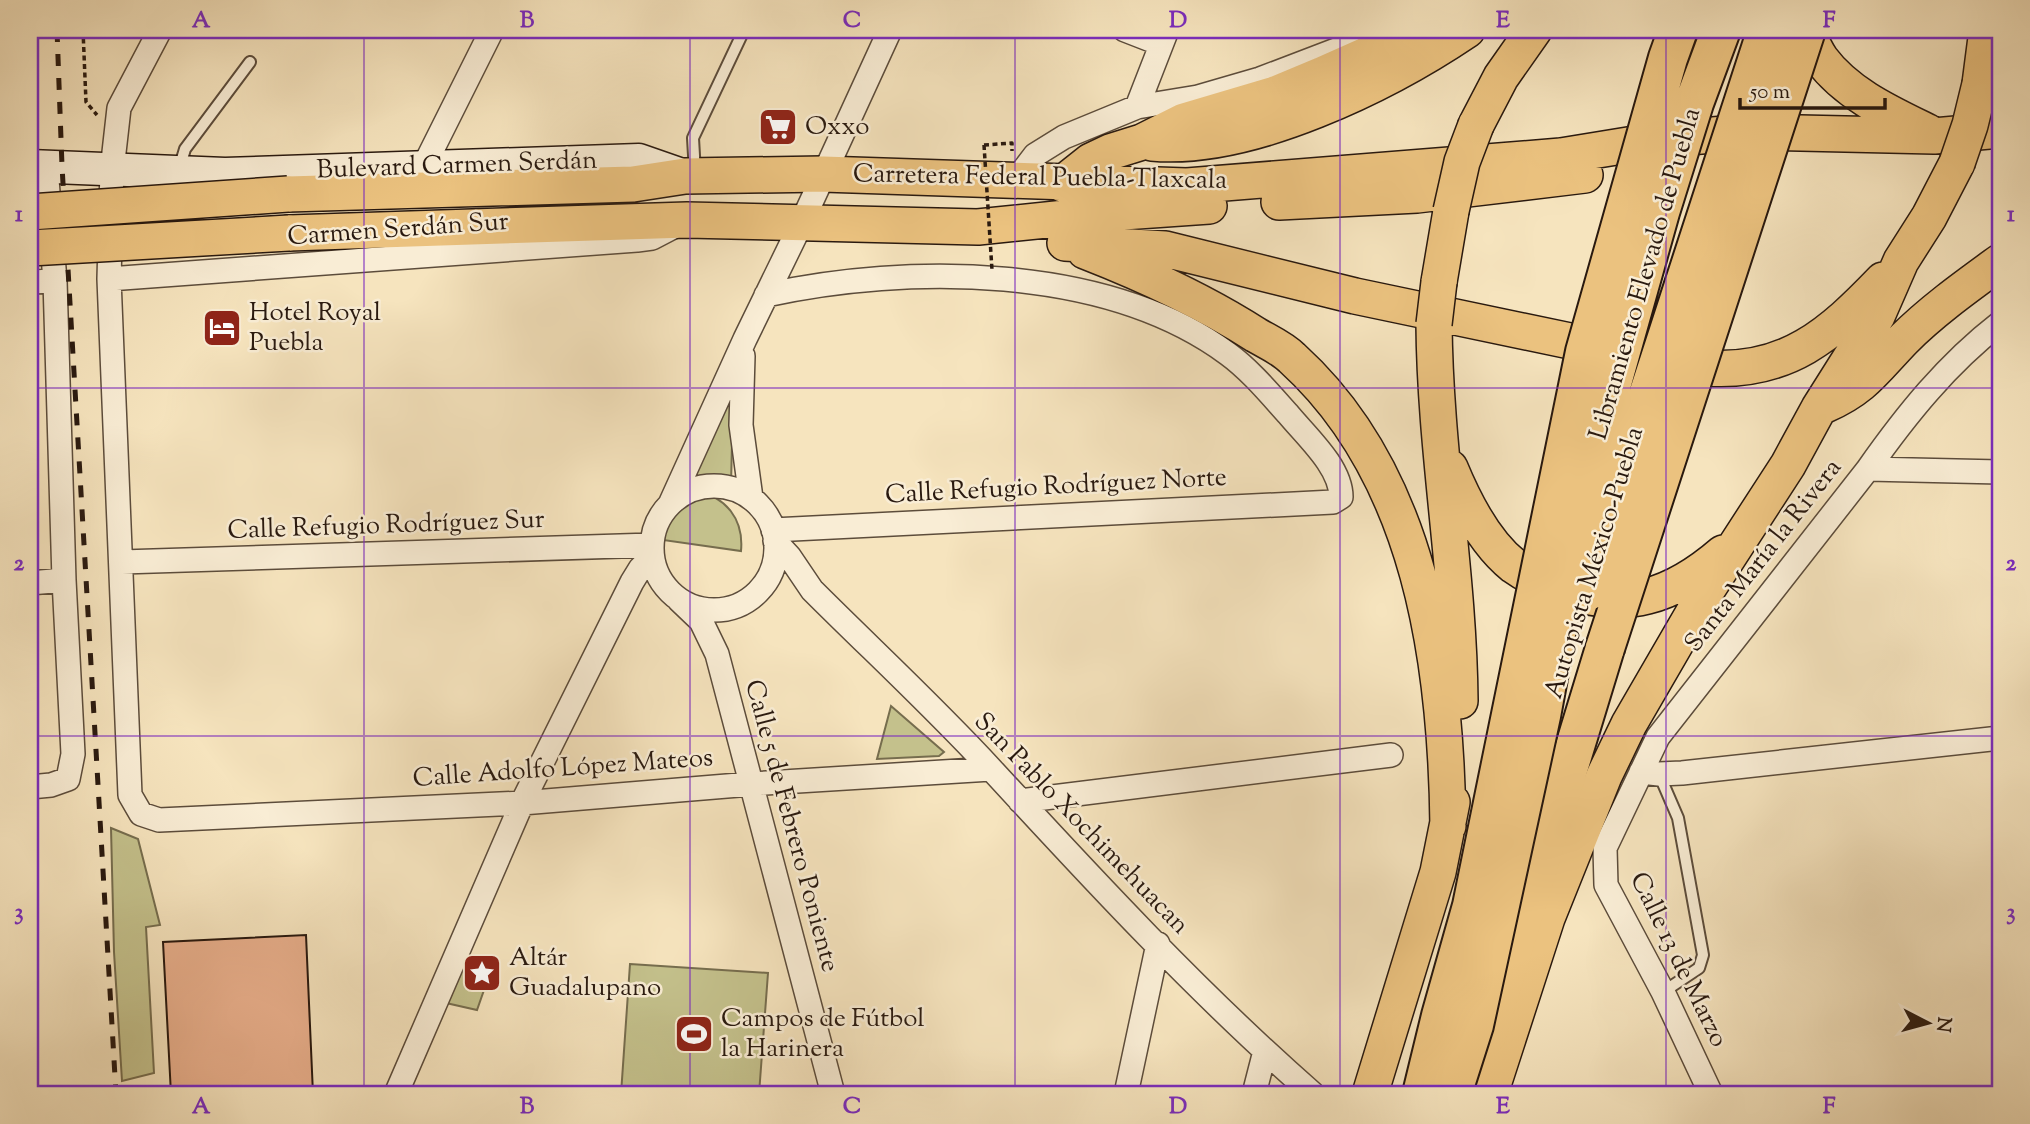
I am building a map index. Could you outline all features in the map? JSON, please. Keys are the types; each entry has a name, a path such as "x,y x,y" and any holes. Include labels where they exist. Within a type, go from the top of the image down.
{"highway":[{"name":"Libramiento Elevado de Puebla","path":"1422,1094 1472,906 1585,352 1678,30"},
{"name":"Libramiento Elevado de Puebla","path":"1452,1094 1474,1025 1605,408 1660,212 1694,103 1721,30"},
{"name":"Autopista México-Puebla","path":"1469,1094 1589,645 1650,388 1767,30"},
{"name":"Autopista México-Puebla","path":"1415,1094 1589,645 1806,30"}],"main road":[{"path":"1062,184 1091,161 1142,142 1184,121 1252,101 1321,75 1412,30"},
{"path":"1142,142 1185,145 1207,142 1296,118 1381,81 1467,30"},
{"path":"1806,30 1820,57 1837,78 1882,108 1934,135"},
{"path":"1490,1094 1546,918 1600,786 1643,730 1652,681 1788,465 1819,408 1877,316 1901,261 1929,217 1957,163 1980,84 1987,30"},
{"path":"1370,1094 1431,894 1448,826 1458,755 1460,649 1435,387 1434,324 1438,282 1462,162 1476,125 1501,77 1533,31"},
{"name":"Carretera Federal Puebla-Tlaxcala","path":"30,212 288,194 633,184 690,176 822,174 1062,184 1187,186 1561,156 1665,139 1760,132 1934,135 2000,130"},
{"name":"Carretera Federal Puebla-Tlaxcala","path":"30,248 289,233 687,220 978,227 1136,211 1418,195 1542,182 1663,161 1712,157 1851,154 1920,158 2000,152"},
{"name":"Bulevard Carmen Serdán","path":"38,166 225,174 639,160 690,176"},
{"path":"1002,225 1065,243 1206,305 1290,355 1327,396 1362,444 1392,501 1415,566 1425,602 1441,697 1448,826"},
{"path":"1065,243 1165,249 1354,296 1704,368 1756,364 1802,350 1839,324 1901,261"},
{"path":"1819,408 1862,385 1904,339 2000,262"},
{"path":"1438,428 1456,482 1469,508 1496,547 1527,575 1577,595 1613,601 1638,600 1668,590 1717,558 1741,537"}],"street":[{"path":"122,562 108,279 112,170 116,125 126,93 160,30"},
{"path":"424,166 492,30"},
{"path":"396,1094 522,803 632,582 652,551 657,522 671,502 890,30"},
{"path":"1125,30 1164,37 1138,107"},
{"path":"1016,180 1035,155 1064,136 1138,107 1198,97 1260,79 1385,30"},
{"path":"30,788 68,779 73,754 64,580 55,281 38,166"},
{"name":"Carmen Serdán Sur","path":"108,279 637,240 652,238 687,220"},
{"name":"Calle Refugio Rodríguez Norte","path":"766,295 839,282 929,277 979,278 1054,285 1124,302 1158,314 1229,354 1279,404 1326,460 1341,485 1341,498 1333,502 774,535"},
{"path":"30,282 55,281"},
{"name":"Santa María la Rivera","path":"1605,848 1650,773 1643,730 1868,469 1897,427 1942,375 2000,323"},
{"path":"745,339 741,425 751,498"},
{"path":"1868,469 2000,472"},
{"path":"652,551 663,583 679,600 709,610 722,610 740,604 755,594 764,585 775,561 774,535 764,511 751,498 729,487 710,485 692,489 671,502"},
{"name":"San Pablo Xochimehuacan","path":"774,535 812,590 991,769 1265,1052 1313,1094"},
{"name":"Calle Refugio Rodríguez Sur","path":"122,562 652,551"},
{"name":"Calle Adolfo López Mateos","path":"122,562 130,795 141,814 159,820 522,803 751,784 991,769"},
{"path":"30,583 64,580"},
{"path":"764,585 783,582 812,590"},
{"name":"Calle 5 de Febrero Poniente","path":"679,600 701,621 717,654 833,1094"},
{"name":"Calle 5 de Febrero Poniente","path":"717,654 723,632 740,604"},
{"path":"1650,773 2000,737"},
{"path":"1020,801 1391,755"},
{"name":"Calle 13 de Marzo","path":"1605,848 1606,885 1663,992 1711,1094"},
{"path":"1126,1094 1158,944"},
{"path":"1254,1094 1265,1052"}],"lane":[{"path":"690,176 694,138 744,30"},
{"path":"178,172 185,149 250,62"},
{"path":"1650,773 1678,818 1703,956 1699,968 1663,992"}],"path":[{"path":"83,30 86,102 97,115 116,125"},
{"path":"992,270 984,145 1012,143"}],"shaded area":[{"path":"722,398 733,402 731,485 687,473"},
{"path":"696,491 716,498 731,511 739,529 741,551 656,539 670,510"},
{"path":"891,706 944,752 939,756 877,759"},
{"path":"111,828 138,839 160,925 146,927 154,1073 122,1081 114,952"},
{"path":"464,964 491,970 477,1010 446,1003"},
{"name":"Campos de Fútbol la Harinera","path":"630,964 768,973 759,1094 621,1094"}],"building":[{"path":"306,935 313,1094 171,1094 163,942"}],"railway":[{"path":"57,30 62,166 116,1094"}],"place":[{"name":"Oxxo","path":"778,127"},
{"name":"Hotel Royal Puebla","path":"222,328"},
{"name":"Altár Guadalupano","path":"482,973"},
{"name":"Campos de Fútbol la Harinera","path":"694,1034"}]}
